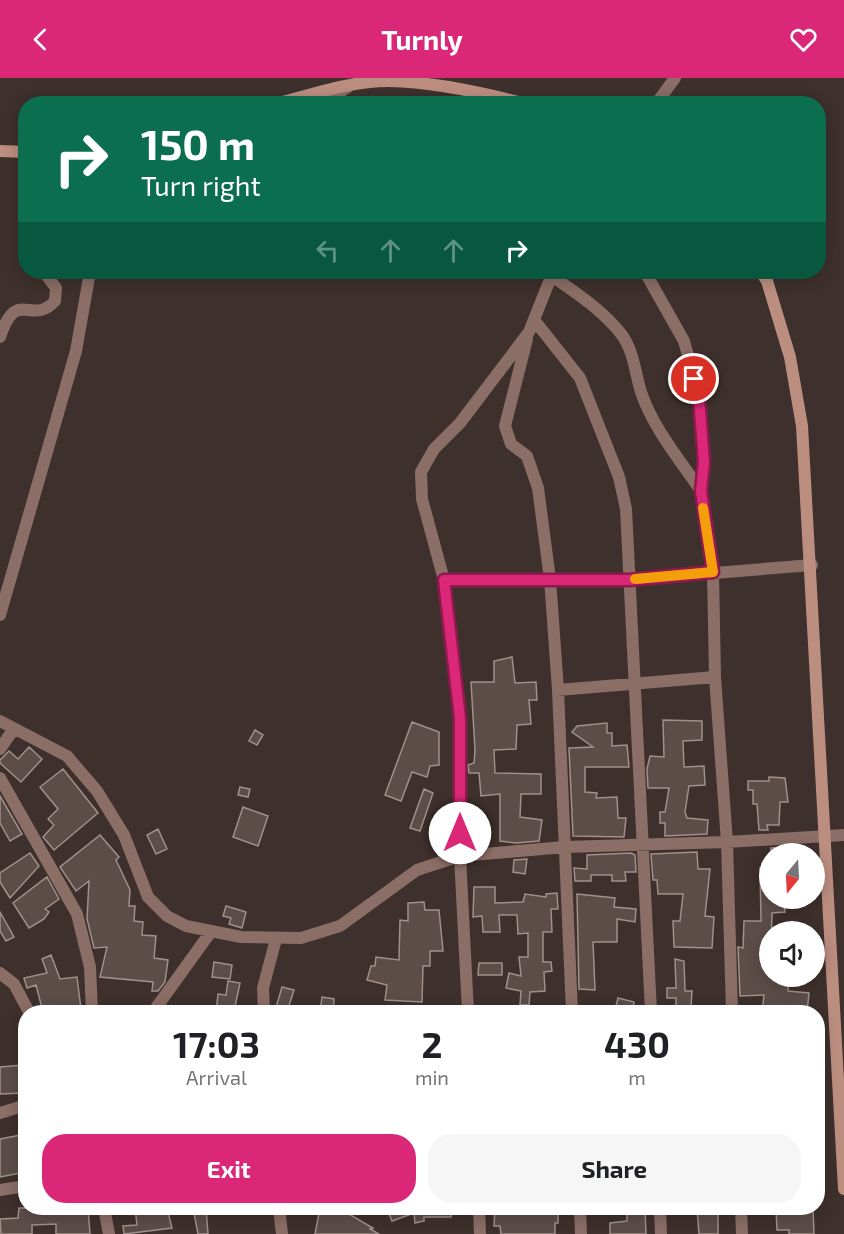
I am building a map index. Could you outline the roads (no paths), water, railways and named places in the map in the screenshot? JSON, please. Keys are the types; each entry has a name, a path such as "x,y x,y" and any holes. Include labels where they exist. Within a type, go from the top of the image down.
{"street":[{"path":"662,96 675,78"},
{"path":"309,96 387,80 471,90 494,96"},
{"path":"334,96 348,87"},
{"path":"0,151 18,152"},
{"path":"0,338 7,317 12,311 36,310 50,306 55,301 56,288 49,279"},
{"path":"0,615 76,351 89,279"},
{"path":"551,279 532,326 505,426 511,444 527,456 538,488 550,579 558,690 572,1005"},
{"path":"559,279 599,310 623,337 634,362 641,393 659,428 701,491"},
{"path":"649,279 684,341 699,398 704,462 701,491 713,572 715,677 727,842 732,1005"},
{"path":"766,279 790,357 802,426 812,565 844,1189"},
{"path":"468,1005 460,856 460,718 444,580 422,499 421,472 434,449 460,423 532,326"},
{"path":"532,326 580,378 619,477 626,509 651,1005"},
{"path":"444,580 629,580 812,565"},
{"path":"558,690 715,677"},
{"path":"0,721 68,756 97,791 124,835 148,897 167,916 186,926 210,933 276,939 301,938 340,926 417,870 460,856 565,846 727,842 844,835"},
{"path":"0,749 14,730"},
{"path":"0,778 77,914 90,967 92,1005"},
{"path":"158,1005 210,933"},
{"path":"264,1005 263,988 276,939"},
{"path":"0,973 14,984 25,1005"},
{"path":"0,1113 18,1107"},
{"path":"0,1190 18,1187"},
{"path":"105,1215 109,1234"},
{"path":"280,1215 282,1234"},
{"path":"479,1215 480,1234"},
{"path":"580,1215 581,1234"},
{"path":"660,1215 661,1234"},
{"path":"741,1215 742,1234"}]}
